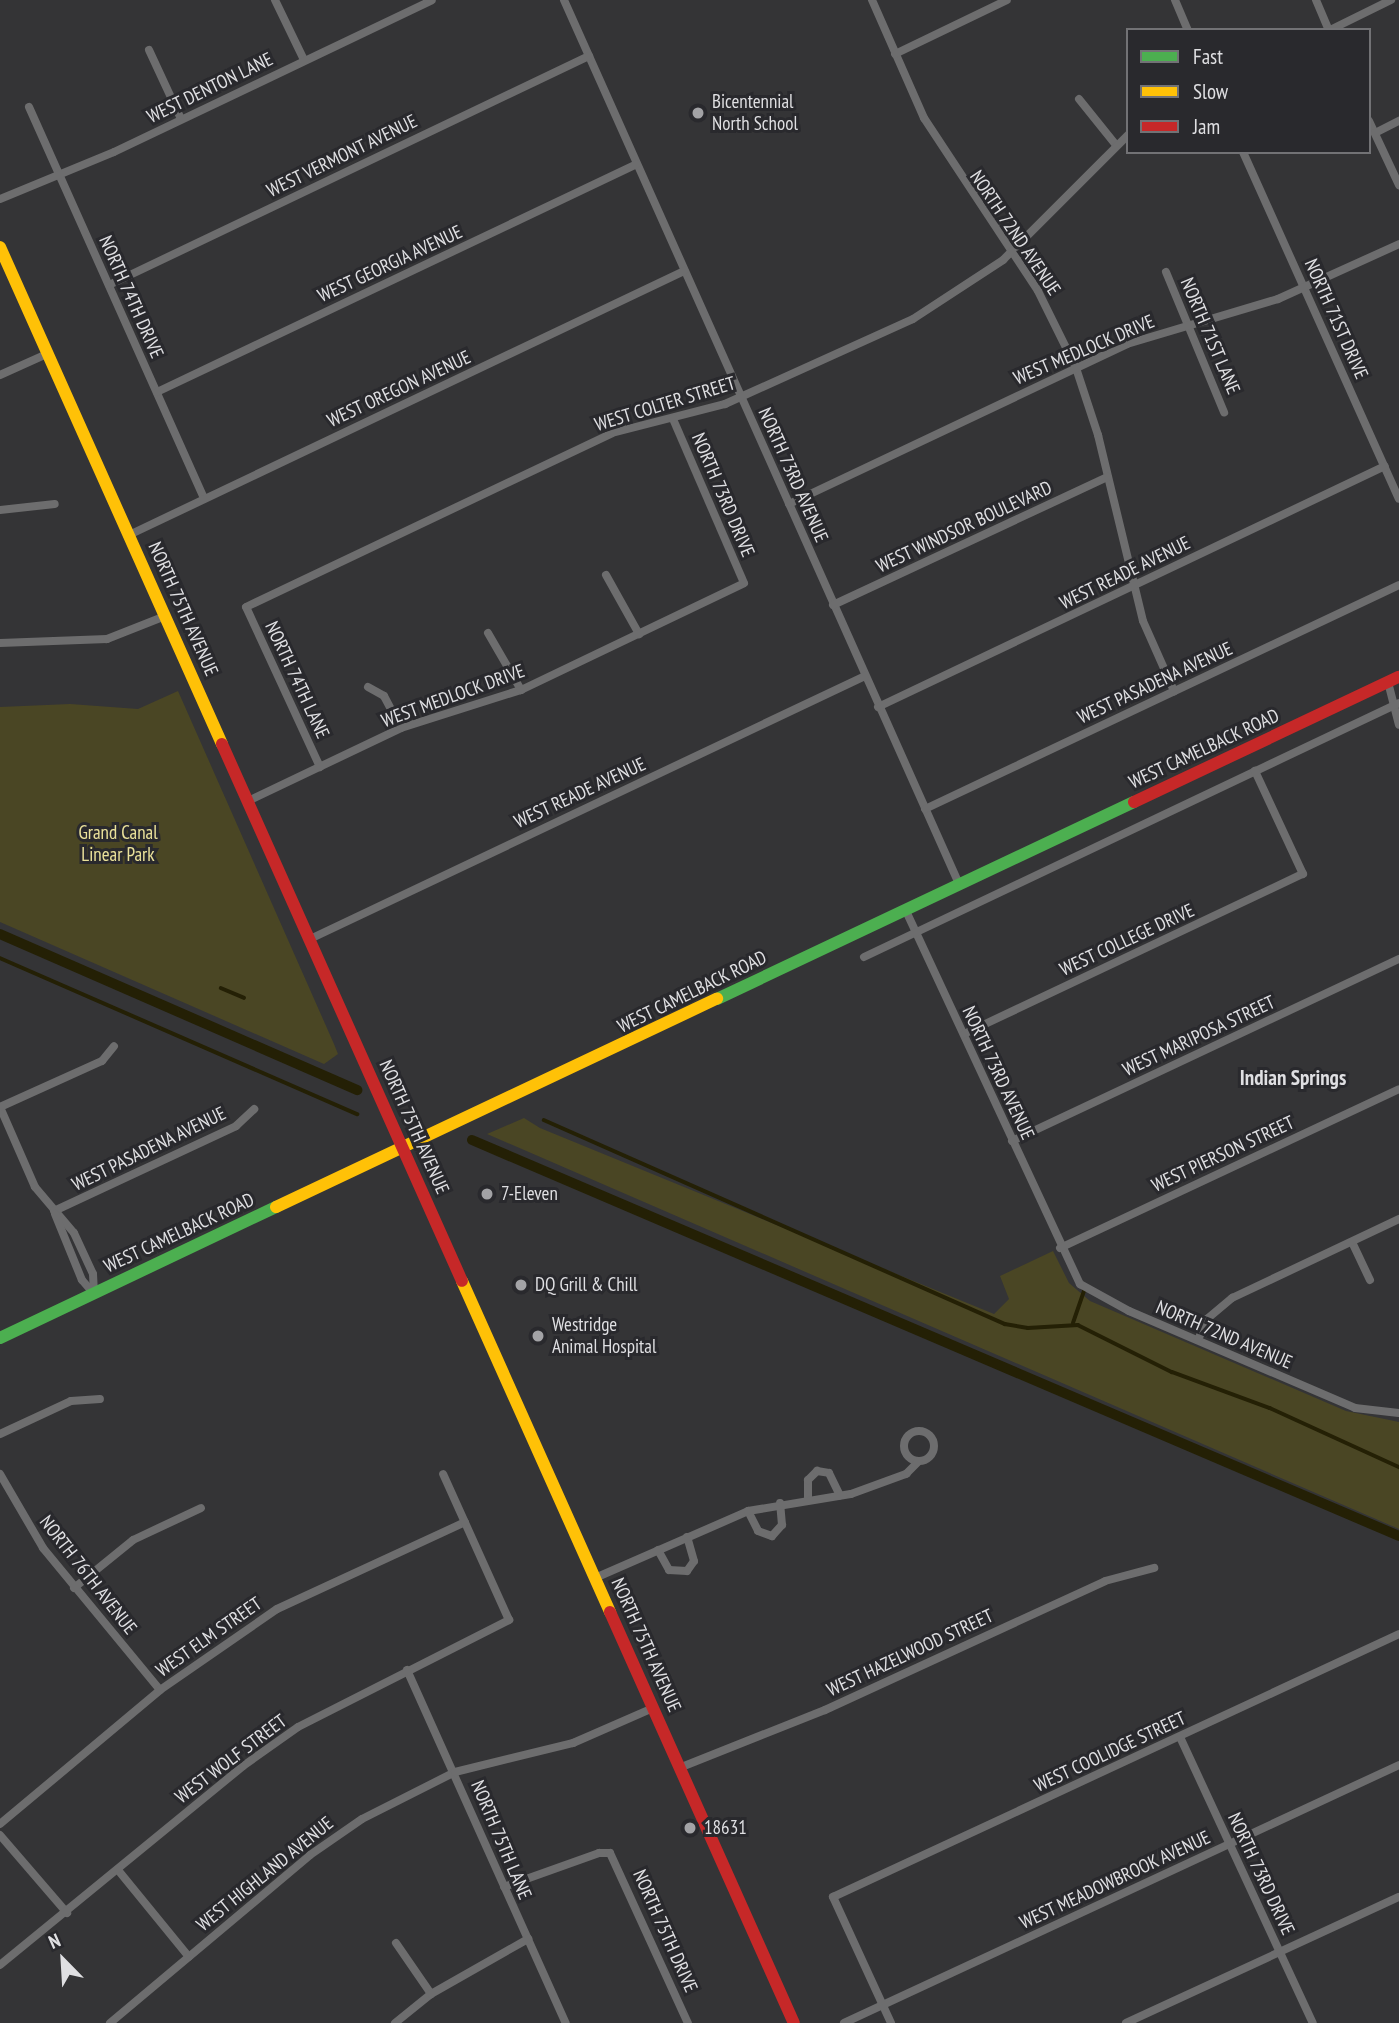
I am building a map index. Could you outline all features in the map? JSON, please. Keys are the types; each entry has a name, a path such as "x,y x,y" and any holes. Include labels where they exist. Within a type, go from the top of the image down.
{"main road":[{"name":"NORTH 75TH AVENUE","path":"0,247 794,2023"},
{"name":"WEST CAMELBACK ROAD","path":"0,1338 1394,680"}],"street":[{"path":"275,0 304,60"},
{"name":"WEST DENTON LANE","path":"0,199 58,172 114,152 421,2 432,0"},
{"name":"NORTH 73RD AVENUE","path":"564,0 960,886"},
{"name":"NORTH 72ND AVENUE","path":"872,0 923,118 1038,291 1076,368 1108,477 1133,587 1174,691"},
{"path":"895,54 1007,0"},
{"path":"1175,0 1187,28"},
{"path":"1316,0 1328,28"},
{"path":"1333,28 1391,0"},
{"path":"149,50 181,119"},
{"name":"WEST VERMONT AVENUE","path":"109,285 589,56"},
{"path":"1079,99 1116,145"},
{"name":"NORTH 74TH DRIVE","path":"29,107 204,499"},
{"path":"1375,133 1399,121"},
{"path":"1371,125 1399,185"},
{"name":"WEST COLTER STREET","path":"246,607 612,433 673,419 741,397 913,319 966,288 1011,253 1126,137"},
{"name":"NORTH 71ST DRIVE","path":"1244,154 1399,499"},
{"name":"WEST GEORGIA AVENUE","path":"156,392 637,164"},
{"name":"WEST MEDLOCK DRIVE","path":"789,504 1127,344 1305,288 1399,244"},
{"name":"WEST OREGON AVENUE","path":"128,535 684,271"},
{"name":"NORTH 71ST LANE","path":"1166,272 1224,412"},
{"path":"0,375 47,354"},
{"name":"NORTH 73RD DRIVE","path":"673,419 744,583"},
{"name":"WEST READE AVENUE","path":"878,707 1385,466"},
{"name":"WEST WINDSOR BOULEVARD","path":"833,606 1108,477"},
{"path":"0,510 55,504"},
{"path":"607,575 639,634"},
{"name":"WEST MEDLOCK DRIVE","path":"248,801 401,729 521,690 744,583"},
{"name":"WEST PASADENA AVENUE","path":"925,809 1399,585"},
{"name":"NORTH 74TH LANE","path":"246,607 320,767"},
{"path":"0,643 107,639 165,616"},
{"path":"488,632 521,690"},
{"name":"WEST READE AVENUE","path":"310,939 865,676"},
{"path":"1394,680 1399,696"},
{"path":"1394,680 1399,725"},
{"path":"368,687 384,696 401,729"},
{"path":"864,957 1395,705"},
{"name":"WEST COLLEGE DRIVE","path":"964,1034 1303,874 1255,771"},
{"name":"NORTH 73RD AVENUE","path":"906,911 1060,1248"},
{"name":"WEST MARIPOSA STREET","path":"1012,1141 1399,959"},
{"path":"94,1294 93,1274 75,1233 36,1187 0,1107 102,1061 114,1046"},
{"name":"WEST PIERSON STREET","path":"1060,1248 1399,1089"},
{"name":"WEST PASADENA AVENUE","path":"54,1211 236,1126 254,1109"},
{"path":"54,1211 80,1276 94,1294"},
{"path":"1198,1340 1218,1306 1399,1219"},
{"path":"1352,1242 1370,1280"},
{"name":"NORTH 72ND AVENUE","path":"1060,1248 1085,1289 1355,1408 1399,1413"},
{"path":"0,1434 71,1401 100,1399"},
{"path":"596,1578 748,1511 780,1503 840,1496 906,1474 919,1461"},
{"path":"808,1500 808,1480 817,1471 829,1473 840,1496"},
{"name":"NORTH 76TH AVENUE","path":"0,1474 43,1548 160,1690"},
{"path":"443,1474 465,1522"},
{"path":"748,1511 758,1531 772,1536 782,1525 780,1503"},
{"path":"74,1588 134,1540 201,1508"},
{"name":"WEST WOLF STREET","path":"0,1965 67,1913 243,1766 298,1727 509,1620 465,1522"},
{"name":"WEST ELM STREET","path":"0,1824 160,1690 277,1609 465,1522"},
{"path":"658,1550 669,1570 687,1571 695,1561 687,1537"},
{"name":"WEST HAZELWOOD STREET","path":"679,1768 825,1710 1105,1581 1154,1568"},
{"name":"WEST COOLIDGE STREET","path":"883,2006 834,1897 1399,1633"},
{"name":"NORTH 75TH LANE","path":"407,1670 566,2023"},
{"name":"WEST HIGHLAND AVENUE","path":"110,2023 340,1833 455,1772 573,1743 653,1708"},
{"name":"NORTH 73RD DRIVE","path":"1180,1737 1313,2023"},
{"name":"WEST MEADOWBROOK AVENUE","path":"844,2023 1399,1765"},
{"path":"0,1835 67,1913"},
{"name":"NORTH 75TH DRIVE","path":"504,1887 599,1853 610,1853 688,2023"},
{"path":"118,1870 189,1957"},
{"path":"1126,2023 1399,1897"},
{"path":"395,2023 431,1994 528,1939"},
{"path":"396,1943 431,1994"},
{"path":"883,2006 891,2023"}],"green space":[{"name":"Grand Canal Linear Park","path":"178,691 338,1054 324,1064 0,922 0,707 70,704 138,709"},
{"path":"524,1118 540,1128 994,1314 1009,1299 1000,1276 1053,1251 1069,1283 1090,1301 1346,1411 1399,1422 1399,1529 487,1134"}],"waterway":[{"path":"0,934 357,1090"},
{"path":"0,958 357,1114"},
{"path":"221,988 244,998"},
{"path":"544,1120 1005,1324 1028,1328 1078,1325 1172,1372 1270,1408 1399,1467"},
{"path":"472,1140 1399,1536"},
{"path":"1073,1323 1085,1289"}],"traffic: fast":[{"path":"717,999 1134,802"},
{"path":"0,1338 276,1207"}],"traffic: slow":[{"path":"0,247 222,744"},
{"path":"276,1207 717,999"},
{"path":"462,1281 610,1612"}],"traffic: jam":[{"path":"1134,802 1399,677"},
{"path":"222,744 462,1281"},
{"path":"610,1612 794,2023"}],"place":[{"name":"Bicentennial North School","path":"698,113"},
{"name":"7-Eleven","path":"487,1194"},
{"name":"DQ Grill & Chill","path":"521,1285"},
{"name":"Westridge Animal Hospital","path":"538,1336"},
{"name":"18631","path":"690,1828"}],"district":[{"name":"Indian Springs","path":"1293,1078"}]}
